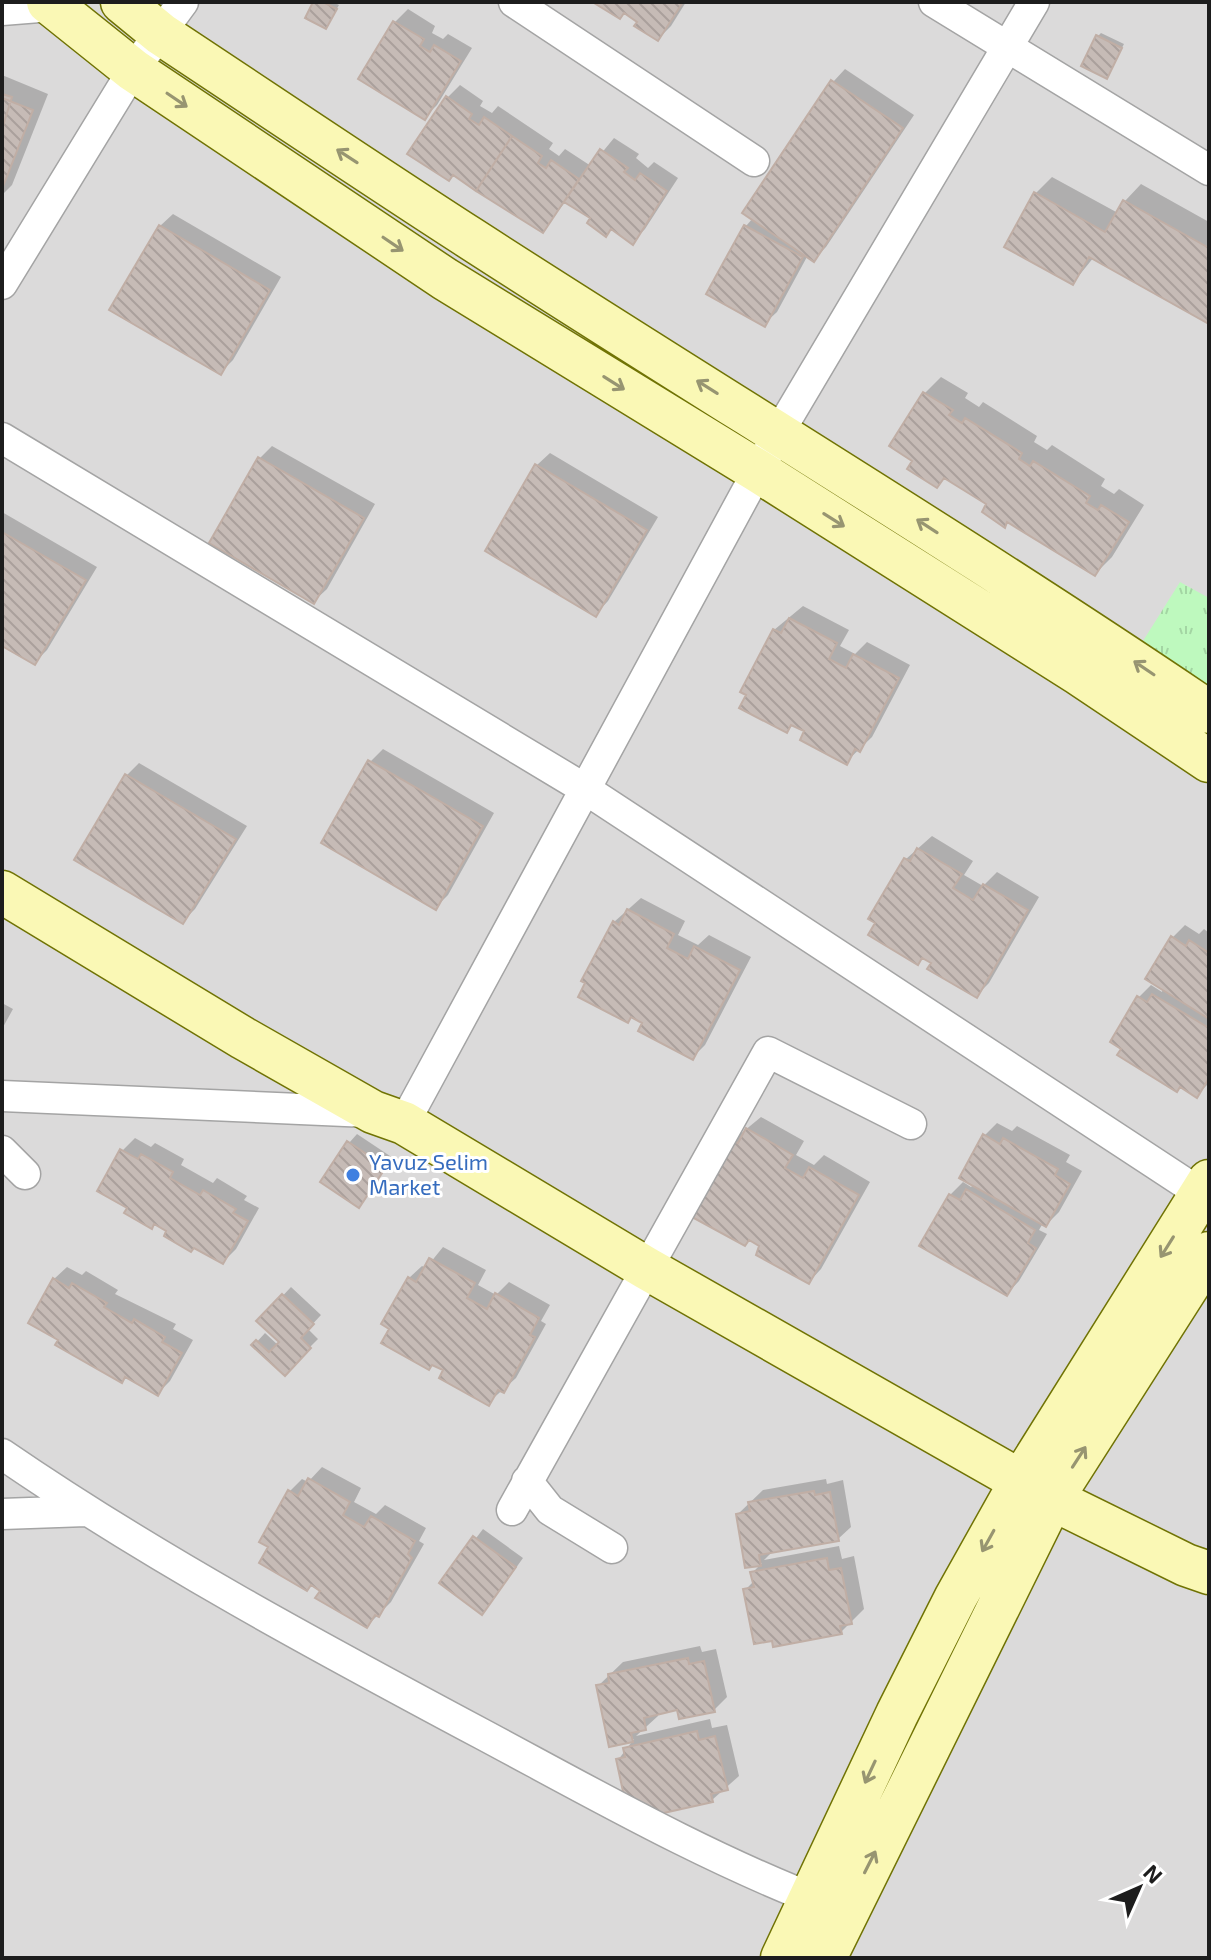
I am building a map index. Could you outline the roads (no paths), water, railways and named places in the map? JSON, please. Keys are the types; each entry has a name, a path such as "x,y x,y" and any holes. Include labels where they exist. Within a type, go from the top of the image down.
{"street":[{"path":"122,2 172,18 470,238 779,432 1209,712"},
{"path":"514,2 754,161"},
{"path":"934,2 1209,170"},
{"path":"389,1117 585,789 779,432 1034,2"},
{"path":"2,10 53,3 133,70 445,279 758,471 1079,674 1209,761"},
{"path":"2,284 133,70 172,18"},
{"path":"445,279 470,238"},
{"path":"2,438 585,789 1206,1191 1037,1490 828,1904 782,1958"},
{"path":"1079,674 1099,638"},
{"path":"2,892 243,1038 389,1117 646,1268 1037,1490 1186,1565 1209,1573"},
{"path":"512,1510 768,1052 911,1124"},
{"path":"2,1096 389,1117"},
{"path":"2,1151 25,1174"},
{"path":"1037,1490 1209,1253"},
{"path":"2,1454 86,1511 329,1652 696,1848 828,1904"},
{"path":"527,1481 550,1510 612,1548"},
{"path":"2,1514 86,1511"},
{"path":"825,1958 828,1904"}],"place":[{"name":"Yavuz Selim Market","path":"353,1175"}]}
